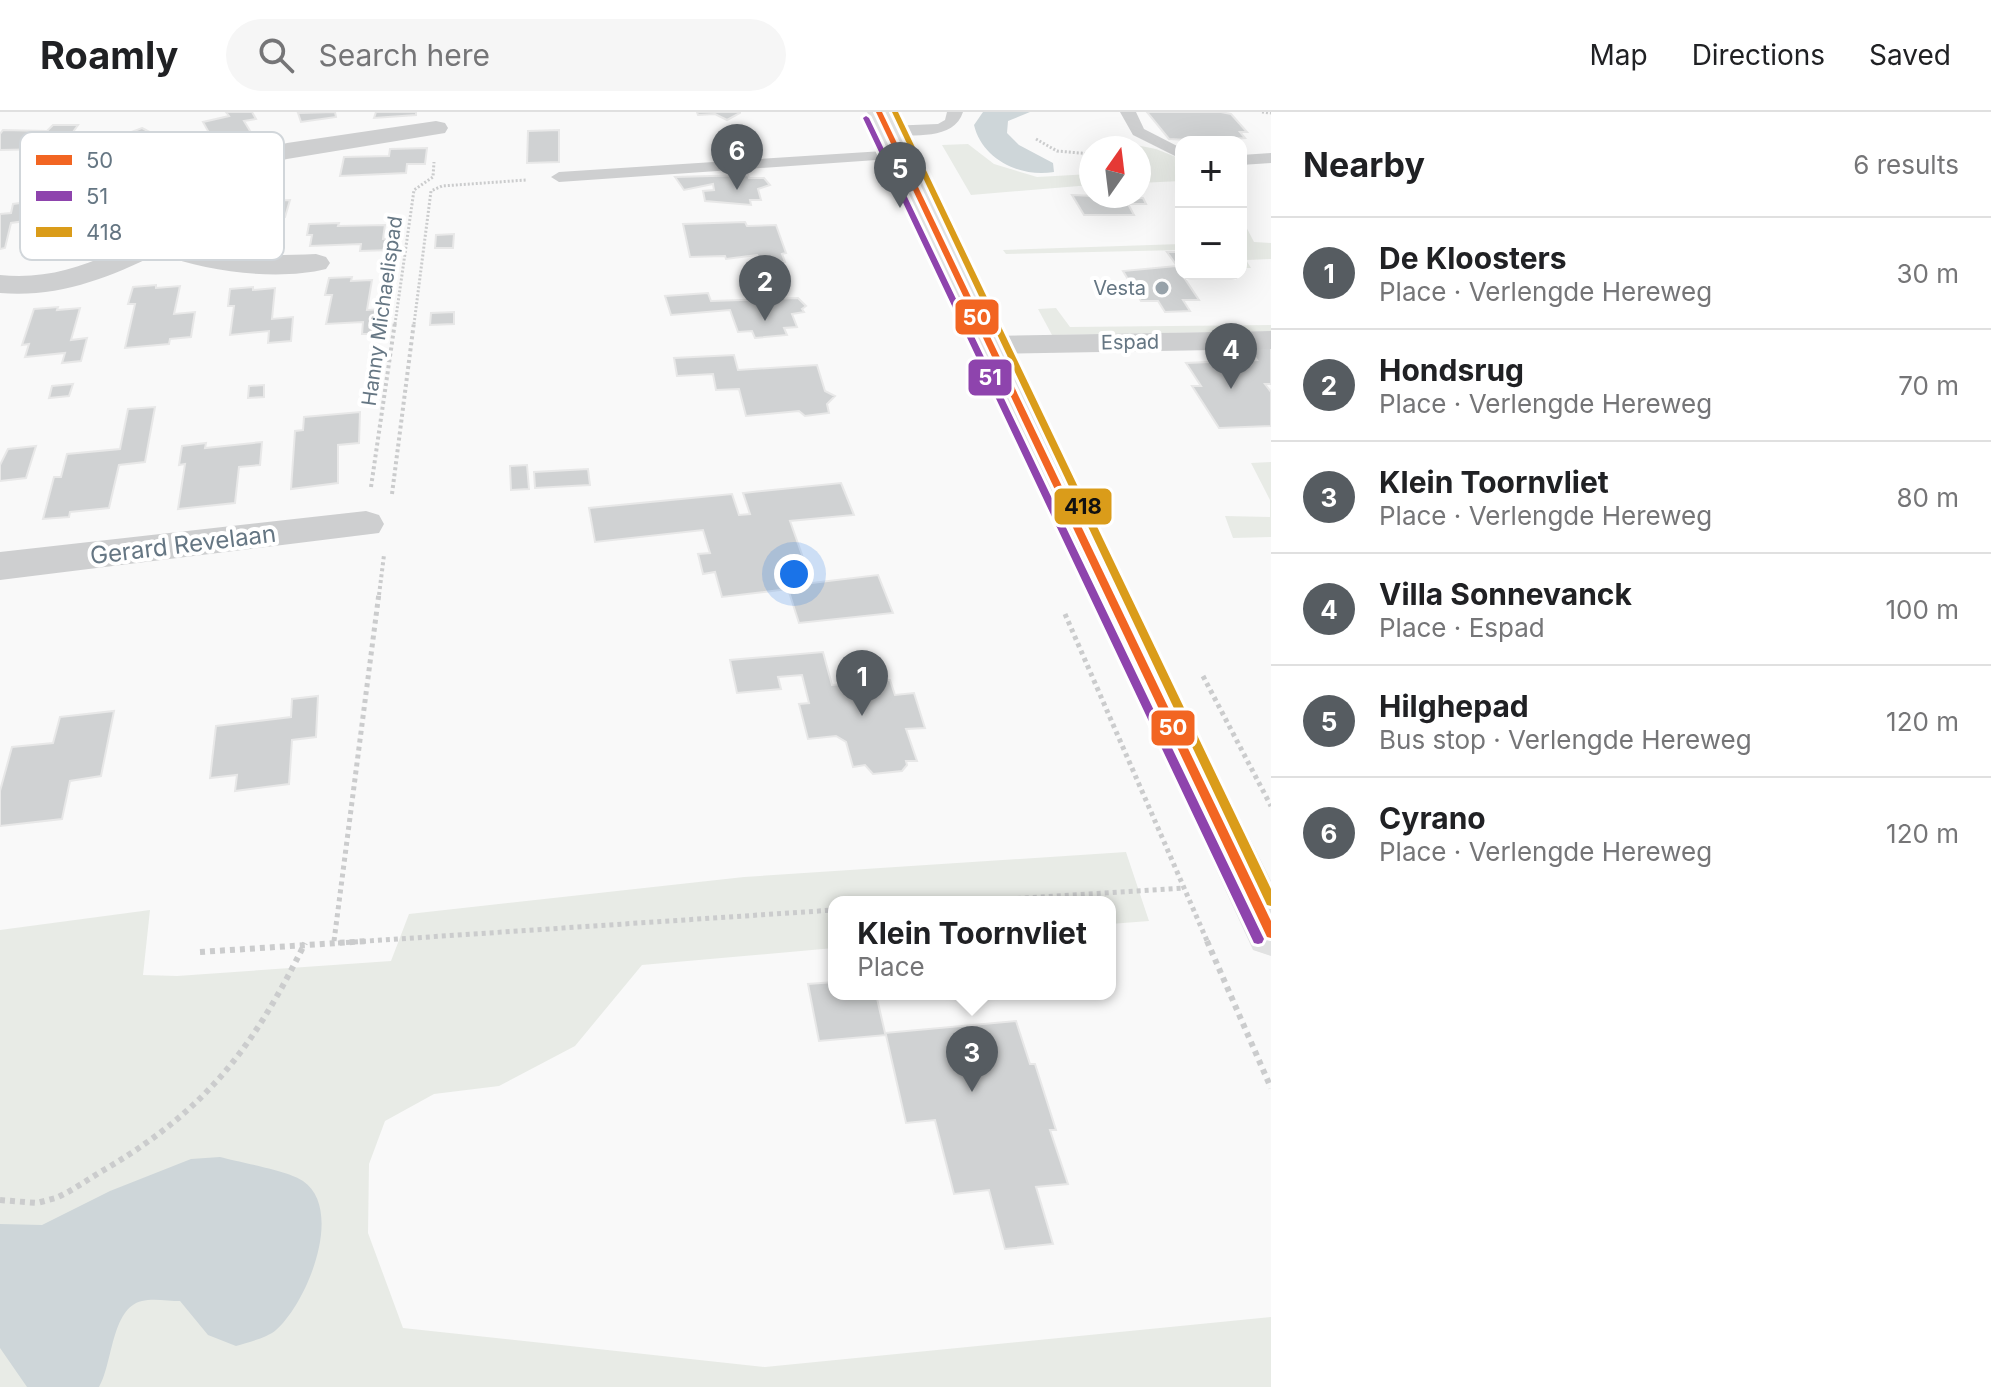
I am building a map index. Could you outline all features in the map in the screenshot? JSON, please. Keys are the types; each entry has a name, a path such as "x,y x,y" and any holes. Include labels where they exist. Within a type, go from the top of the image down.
{"main road":[{"path":"888,133 1271,933"}],"street":[{"path":"284,152 436,128"},
{"path":"0,284 44,286 122,260"},
{"path":"218,260 265,265 316,263"},
{"name":"Espad","path":"989,345 1271,340"},
{"name":"Gerard Revelaan","path":"0,566 366,524"}],"lane":[{"path":"559,177 942,128 952,122 955,112"},
{"path":"1128,112 1138,132 1175,151"},
{"path":"1247,160 1271,158"}],"path":[{"path":"1262,112 1271,113"},
{"path":"436,128 433,177 442,186"},
{"path":"1036,139 1057,151 1079,153"},
{"name":"Hanny Michaelispad","path":"366,524 414,190 433,177"},
{"path":"1057,896 1184,888"},
{"path":"200,952 828,910"},
{"path":"0,1200 47,1202 136,1153 176,1125 214,1091 248,1046 305,943"}],"shaded area":[{"path":"983,112 1030,112 1008,121 1007,133 1019,145 1053,163 1054,172 1016,169 994,156 985,148 974,125"},
{"path":"968,144 994,164 1037,177 1079,175 1079,186 971,195 942,145"},
{"path":"1151,148 1175,157 1175,181 1151,182"},
{"path":"1247,229 1254,242 1271,243 1271,259 1247,260"},
{"path":"1175,244 1175,250 1006,254 1003,250"},
{"path":"1056,308 1070,327 1271,325 1271,331 1052,335 1038,309"},
{"path":"1271,462 1271,537 1233,538 1225,516 1270,517 1270,500 1251,463"},
{"path":"1126,852 1149,921 1116,924 1116,896 828,896 828,949 642,965 575,1046 499,1086 434,1094 385,1121 369,1164 368,1233 403,1328 765,1367 1271,1317 1271,1387 0,1387 0,930 150,910 143,975 177,976 391,961 409,914 744,877"},
{"path":"220,1157 296,1177 315,1195 321,1213 317,1256 309,1279 288,1317 272,1333 236,1346 208,1335 180,1301 142,1301 124,1314 118,1325 99,1387 27,1387 0,1348 0,1224 42,1225 110,1191 191,1159"}],"building":[{"path":"226,112 252,112 256,119 244,121 251,132 209,132 203,122 229,116"},
{"path":"335,112 336,117 301,122 298,113"},
{"path":"376,112 416,112 416,115 374,118"},
{"path":"697,112 740,113 727,120 715,114 698,115"},
{"path":"1147,112 1231,114 1247,132 1240,132 1243,136 1175,136 1175,139 1169,139"},
{"path":"53,125 78,125 73,132 20,132 20,150 0,150 3,130 47,131"},
{"path":"559,130 559,162 527,163 528,131"},
{"path":"427,148 425,164 407,164 406,173 340,176 344,157 389,156 390,149"},
{"path":"748,175 749,178 764,178 770,185 758,189 761,200 750,200 751,205 705,201 703,191 714,190 713,184 684,190 675,177"},
{"path":"284,200 290,200 285,217"},
{"path":"20,203 20,222 11,223 5,248 0,249 0,214 11,213 13,204"},
{"path":"1080,208 1130,208 1134,215 1084,215"},
{"path":"745,222 747,226 776,225 786,253 782,254 785,262 766,265 759,263 757,255 726,259 725,256 690,257 683,224"},
{"path":"339,223 338,226 385,225 383,239 394,238 392,250 360,251 361,244 310,246 312,235 307,235 309,224"},
{"path":"454,234 453,248 435,248 436,235"},
{"name":"Vesta","path":"1167,252 1175,252 1175,263"},
{"name":"Vesta","path":"1175,266 1175,280 1186,280 1199,300 1183,300 1190,311 1165,312 1158,301 1141,301 1123,271"},
{"path":"352,277 351,281 372,280 367,310 384,309 380,334 362,334 363,322 326,324 332,295 325,295 329,278"},
{"path":"156,285 156,288 180,286 174,314 195,312 191,337 170,339 169,344 125,348 135,304 128,304 133,287"},
{"path":"253,287 253,290 275,288 272,319 293,317 291,341 268,343 269,331 230,335 234,306 228,306 230,289"},
{"path":"708,293 711,301 798,298 806,306 802,309 804,312 792,314 797,327 784,328 787,335 755,338 752,331 738,332 730,310 671,315 665,296"},
{"path":"58,307 57,310 80,308 71,340 87,338 81,361 62,363 65,353 25,357 29,344 22,345 34,309"},
{"path":"454,312 454,324 430,325 431,313"},
{"path":"1271,347 1271,384 1265,384 1271,392 1271,426 1219,428 1192,386 1201,386 1186,363 1257,360 1249,348"},
{"path":"734,355 738,370 817,365 825,391 835,396 827,404 829,413 805,416 799,411 746,416 739,389 716,390 713,374 677,376 674,358"},
{"path":"73,384 69,396 49,398 52,386"},
{"path":"264,385 264,397 248,398 249,386"},
{"path":"155,407 145,462 119,465 109,508 70,512 69,517 43,519 54,477 61,477 67,454 120,449 128,409"},
{"path":"360,412 359,443 338,445 338,483 291,489 295,431 303,430 304,417"},
{"path":"262,442 260,465 239,467 235,503 178,509 185,464 179,465 182,446 206,443 205,448"},
{"path":"36,446 26,478 0,481 0,465 8,449"},
{"path":"527,465 529,489 511,490 510,466"},
{"path":"588,469 590,485 535,488 534,472"},
{"path":"841,483 854,515 790,521 812,583 878,575 893,613 799,623 788,589 722,597 715,572 703,574 698,554 710,553 703,530 595,542 589,508 732,494 739,515 750,514 743,493"},
{"path":"823,652 832,685 890,680 895,695 914,693 925,728 906,729 917,761 906,761 907,765 902,771 873,774 865,765 853,767 846,742 836,736 808,739 799,704 809,703 802,675 778,677 781,689 737,693 730,660"},
{"path":"318,696 316,737 292,740 289,784 235,791 237,775 210,778 216,726 291,717 292,699"},
{"path":"114,711 101,776 70,781 62,819 0,826 0,791 12,747 53,743 60,717"},
{"path":"828,982 828,1000 877,1000 885,1033 1016,1021 1030,1064 1035,1064 1056,1130 1050,1130 1068,1184 1036,1187 1053,1244 1005,1249 989,1190 954,1194 935,1120 906,1123 886,1035 819,1041 808,984"}],"transit line":[{"name":"50","path":"879,112 1271,933"},
{"name":"418","path":"895,112 1271,901"},
{"name":"51","path":"866,118 1258,939"}],"place":[{"name":"Cyrano","path":"737,190"},
{"name":"Hilghepad","path":"900,208"},
{"name":"Vesta","path":"1162,288"},
{"name":"Hondsrug","path":"765,321"},
{"name":"Villa Sonnevanck","path":"1231,389"},
{"name":"De Kloosters","path":"862,716"},
{"name":"Klein Toornvliet","path":"972,1092"}]}
